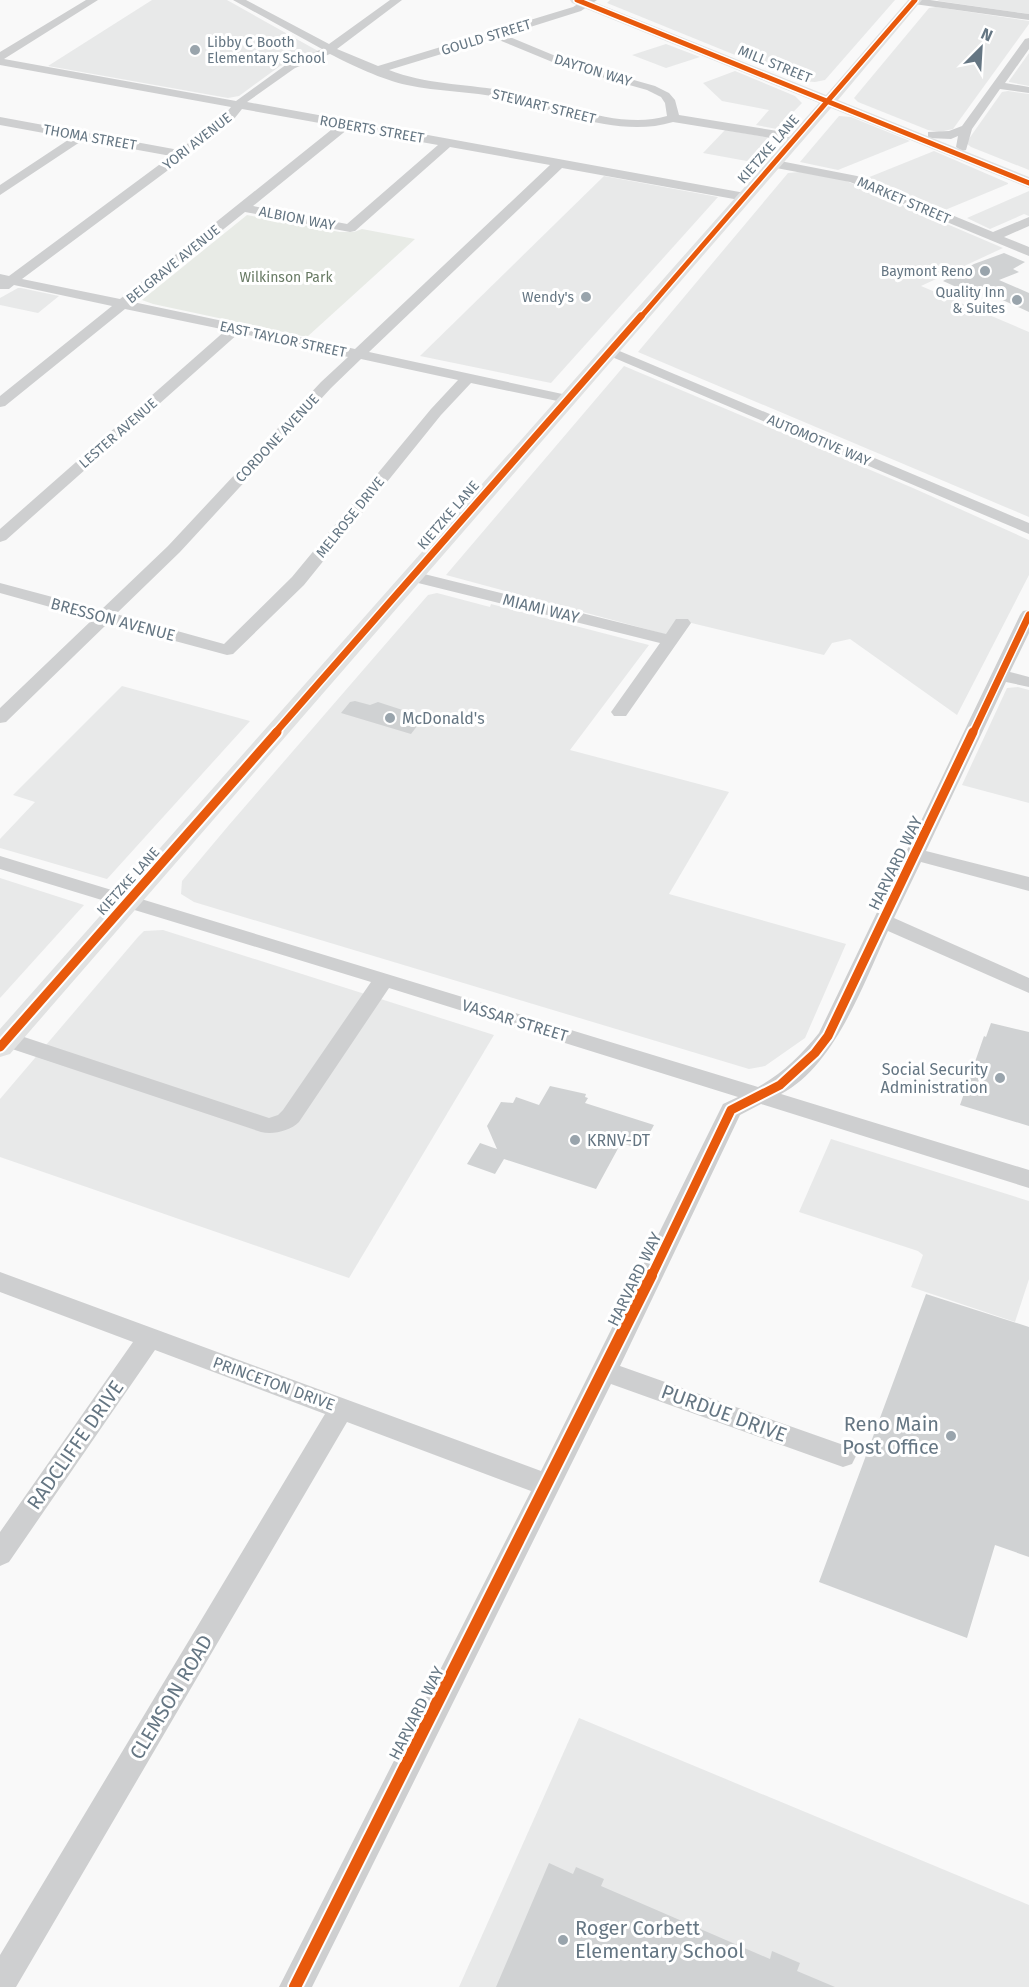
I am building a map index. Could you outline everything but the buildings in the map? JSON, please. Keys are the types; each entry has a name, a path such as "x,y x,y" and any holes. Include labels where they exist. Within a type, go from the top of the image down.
{"main road":[{"name":"KIETZKE LANE","path":"3,1043 775,164 915,0"},
{"name":"MILL STREET","path":"585,1 829,100 849,112 1029,183"},
{"name":"MILL STREET","path":"829,100 863,107 1029,175"}],"street":[{"path":"0,57 93,0"},
{"path":"242,2 261,0"},
{"name":"YORI AVENUE","path":"0,289 6,279 226,121 238,105 291,66 318,57 397,0"},
{"path":"915,0 1029,17"},
{"name":"GOULD STREET","path":"378,70 577,9 585,1"},
{"name":"STEWART STREET","path":"242,2 342,57 408,82 502,94 598,119 663,121 673,118 796,138"},
{"name":"DAYTON WAY","path":"497,35 566,64 659,91 671,102 673,118"},
{"path":"962,147 966,129 1029,41"},
{"name":"ROBERTS STREET","path":"0,62 744,197"},
{"path":"997,85 1029,90"},
{"name":"THOMA STREET","path":"0,121 181,154"},
{"name":"BELGRAVE AVENUE","path":"0,403 346,124"},
{"path":"932,135 951,135 966,129"},
{"path":"0,191 81,136"},
{"name":"ALBION WAY","path":"244,208 350,228 447,143"},
{"name":"CORDONE AVENUE","path":"0,718 174,549 326,385 560,163"},
{"name":"MARKET STREET","path":"775,164 853,179 1029,252"},
{"path":"993,237 1029,221"},
{"name":"EAST TAYLOR STREET","path":"6,279 567,399"},
{"name":"LESTER AVENUE","path":"0,537 236,329"},
{"name":"AUTOMOTIVE WAY","path":"610,351 1029,529"},
{"name":"MELROSE DRIVE","path":"227,650 298,581 436,412 468,378"},
{"name":"MIAMI WAY","path":"412,576 670,640"},
{"name":"BRESSON AVENUE","path":"0,588 227,650"},
{"name":"HARVARD WAY","path":"295,1987 605,1371 731,1110 780,1085 822,1046 1029,615"},
{"path":"620,712 682,623"},
{"path":"999,675 1029,682"},
{"path":"915,854 1029,884"},
{"name":"VASSAR STREET","path":"0,862 1029,1179"},
{"path":"883,921 1029,986"},
{"path":"3,1043 269,1126 286,1121 291,1116 383,980"},
{"name":"PRINCETON DRIVE","path":"0,1282 547,1485"},
{"name":"RADCLIFFE DRIVE","path":"0,1554 150,1337"},
{"name":"PURDUE DRIVE","path":"605,1371 843,1456"},
{"name":"CLEMSON ROAD","path":"0,1985 342,1408"}],"shaded area":[{"name":"Libby C Booth Elementary School","path":"152,0 227,0 318,51 280,66 239,96 228,98 48,66"},
{"path":"610,0 895,0 825,80 815,82 802,81 745,59 607,3"},
{"path":"937,0 1029,0 1029,14 939,1"},
{"path":"936,7 1029,21 953,129 939,132 928,130 858,102 854,98 929,8"},
{"path":"666,44 700,57 666,68 632,55"},
{"path":"1029,53 1029,86 1009,82 1009,81"},
{"path":"735,71 795,96 802,103 777,129 756,125 769,110 722,101 703,83"},
{"path":"1002,92 1029,94 1029,170 966,143"},
{"path":"839,116 851,117 910,141 838,170 800,162"},
{"path":"725,130 771,139 752,162 703,153"},
{"path":"934,151 1008,184 945,210 867,178"},
{"path":"800,172 844,180 1003,248 921,286 1029,332 1029,517 638,352 788,173"},
{"path":"604,176 718,197 551,383 420,356"},
{"path":"1029,191 1029,216 1024,214 990,229 967,218"},
{"path":"18,288 59,296 38,313 0,305 0,298"},
{"path":"624,366 913,488 1029,540 1029,575 957,715 850,639 832,643 824,655 679,620 668,635 446,575"},
{"path":"437,593 490,607 491,604 649,645 570,750 729,792 669,894 846,944 805,1038 765,1066 749,1069 194,902 181,894 182,881 229,825 428,595"},
{"path":"122,686 250,721 107,879 0,848 0,839 35,802 13,795"},
{"path":"1018,687 1029,690 1029,803 962,785 1007,688"},
{"path":"0,878 84,905 0,998"},
{"path":"163,930 494,1035 349,1278 0,1157 0,1099 138,937 144,931"},
{"path":"831,1139 1029,1201 1029,1279 1015,1322 911,1287 923,1255 918,1251 799,1212"},
{"path":"579,1718 1029,1905 1029,1987 459,1987"}],"green space":[{"name":"Wilkinson Park","path":"247,215 340,232 354,232 362,229 415,239 307,337 142,300"}],"cycle path":[{"path":"577,0 1029,183"},
{"path":"0,1047 775,164 915,0"},
{"path":"295,1987 605,1371 731,1110 780,1085 815,1053 828,1036 1029,615"}],"place":[{"name":"Libby C Booth Elementary School","path":"195,50"},
{"name":"Baymont Reno","path":"985,271"},
{"name":"Wendy's","path":"586,297"},
{"name":"Quality Inn & Suites","path":"1017,300"},
{"name":"McDonald's","path":"390,718"},
{"name":"Social Security Administration","path":"1000,1078"},
{"name":"KRNV-DT","path":"575,1140"},
{"name":"Reno Main Post Office","path":"951,1436"},
{"name":"Roger Corbett Elementary School","path":"563,1940"}]}
